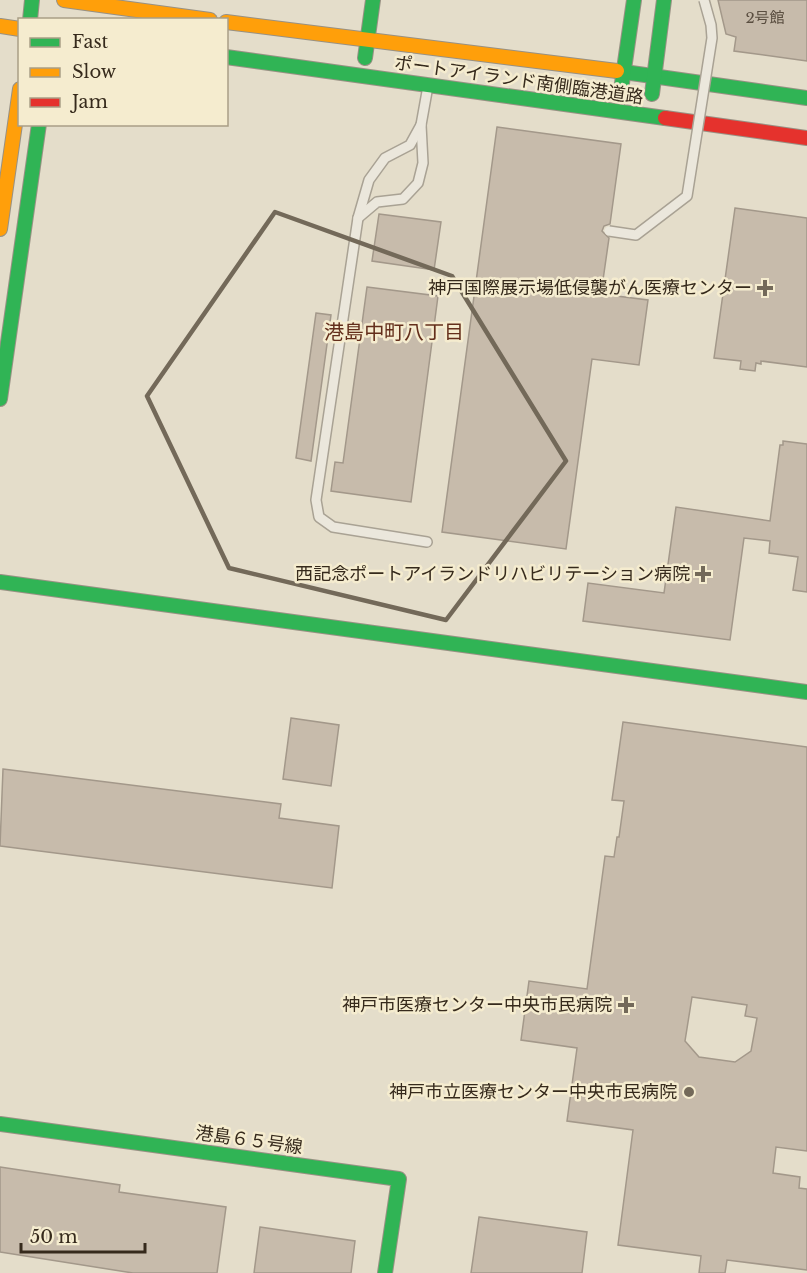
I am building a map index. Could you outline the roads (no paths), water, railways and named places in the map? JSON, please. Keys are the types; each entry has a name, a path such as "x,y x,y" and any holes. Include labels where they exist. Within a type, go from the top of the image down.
{"street":[{"path":"30,18 32,0"},
{"path":"363,76 373,0"},
{"path":"618,111 634,0"},
{"path":"650,116 664,0"},
{"path":"58,3 192,18"},
{"name":"ポートアイランド南側臨港道路","path":"228,22 623,72 807,98"},
{"path":"0,26 18,29"},
{"name":"ポートアイランド南側臨港道路","path":"228,57 807,138"},
{"path":"0,229 18,103"},
{"path":"0,399 39,126"},
{"path":"0,582 807,692"},
{"name":"港島６５号線","path":"0,1124 399,1179 385,1273"}],"lane":[{"path":"609,231 636,235 687,196 712,38 704,0"},
{"path":"358,218 376,202 403,199 418,183 423,163 421,125 428,85"},
{"path":"421,125 410,145 385,158 369,180 358,218 316,500 319,517 333,527 427,542"}],"place":[{"name":"神戸国際展示場低侵襲がん医療センター","path":"765,288"},
{"name":"西記念ポートアイランドリハビリテーション病院","path":"703,574"},
{"name":"神戸市医療センター中央市民病院","path":"626,1005"},
{"name":"神戸市立医療センター中央市民病院","path":"689,1092"}],"district":[{"name":"港島中町八丁目","path":"394,332"}]}
